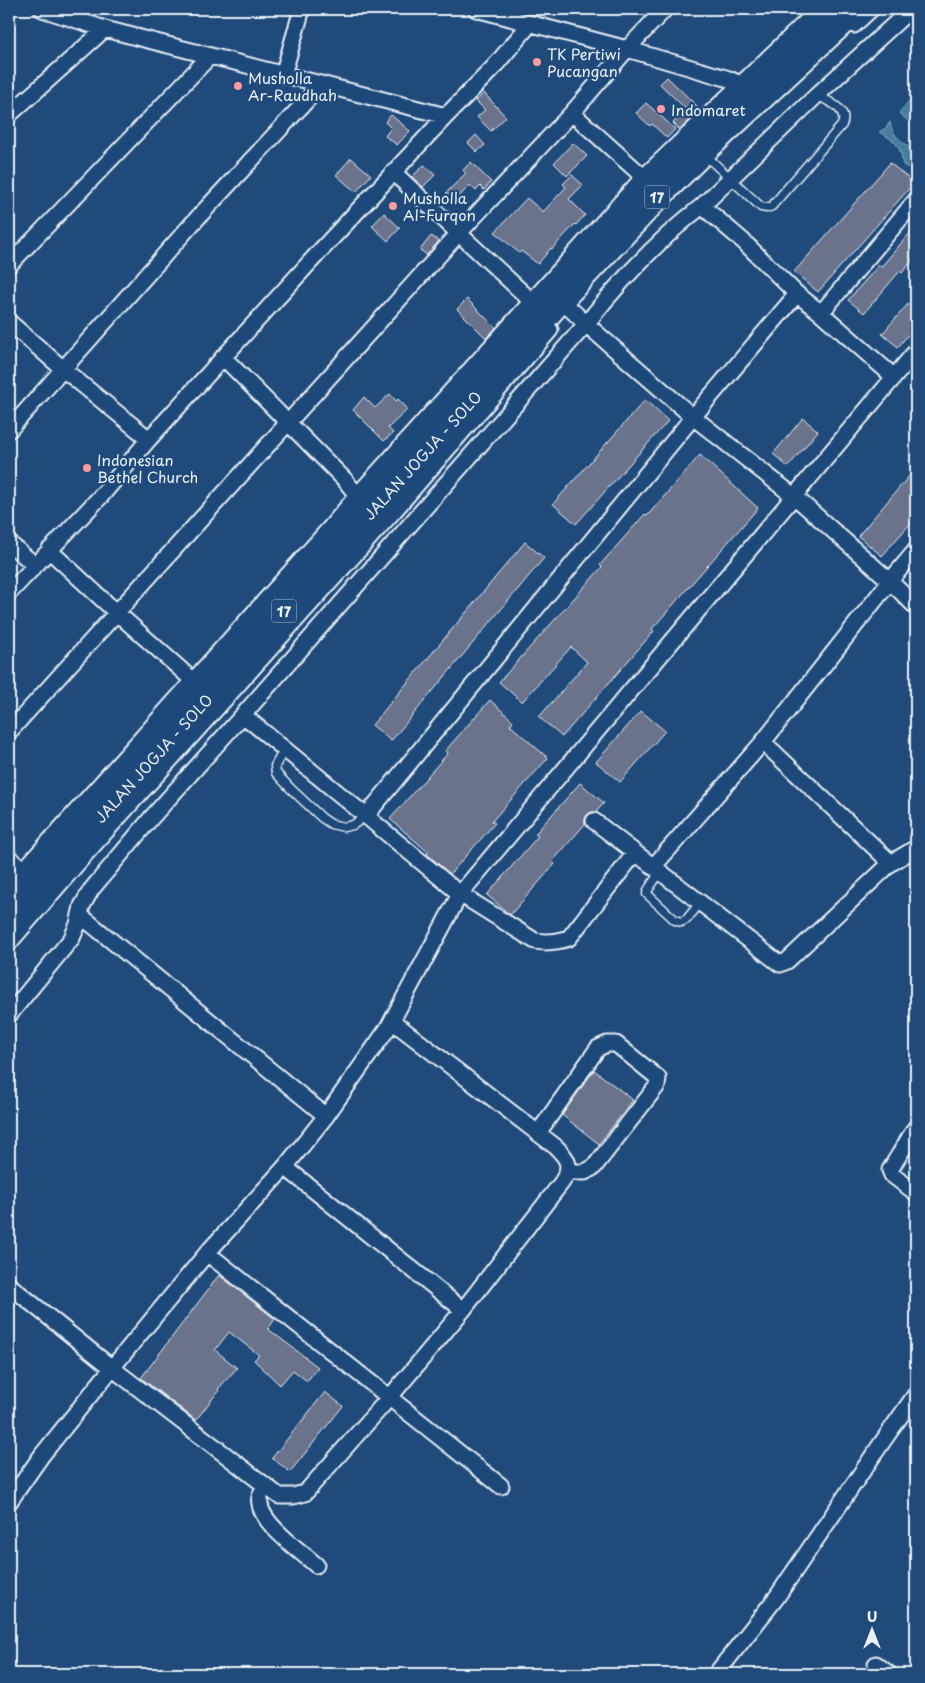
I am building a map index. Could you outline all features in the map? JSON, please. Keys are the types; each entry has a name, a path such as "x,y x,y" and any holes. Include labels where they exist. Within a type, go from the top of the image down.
{"highway":[{"name":"JALAN JOGJA - SOLO","path":"9,922 34,875 247,626 360,499 534,306 560,299 656,199 706,155 752,93 826,9"},
{"name":"JALAN JOGJA - SOLO","path":"9,894 34,875 532,342 560,299 647,180 857,9"}],"street":[{"path":"42,9 105,29 446,116"},
{"path":"283,75 302,9"},
{"path":"476,9 498,12 530,24 627,49 728,79 752,93"},
{"path":"9,732 459,233 572,114 664,9"},
{"path":"706,155 871,9"},
{"path":"9,1015 72,938 82,906 91,890 152,817 586,324 605,300 663,238 702,206 817,95 911,9"},
{"path":"9,593 102,495 149,438 321,250 446,116 494,68 530,24"},
{"path":"9,115 105,29"},
{"path":"9,265 210,56"},
{"path":"9,430 191,225 320,85"},
{"path":"572,114 647,180"},
{"path":"394,173 525,295 534,306"},
{"path":"821,313 916,200"},
{"path":"702,206 743,242 796,294 821,313 894,377"},
{"path":"366,816 796,294"},
{"path":"560,299 693,417 795,497 890,581 916,607"},
{"path":"9,322 63,370 149,438"},
{"path":"9,1502 42,1455 112,1368 208,1252 285,1166 326,1116 392,1021 460,894 916,351"},
{"path":"223,357 345,480 360,499"},
{"path":"9,543 34,565"},
{"path":"50,550 197,684"},
{"path":"657,869 763,742 916,550"},
{"path":"243,714 460,894 535,941 545,943 559,942 569,938 635,853"},
{"path":"763,742 891,863"},
{"path":"594,821 778,963 784,964 891,863 916,848"},
{"path":"9,943 34,875"},
{"path":"80,915 326,1116"},
{"path":"9,1285 112,1368 280,1496 293,1496 305,1493 390,1397 463,1310 568,1172 568,1161 565,1156 538,1133 392,1021"},
{"path":"538,1133 598,1048 607,1044 616,1044 658,1078 656,1086 594,1167 585,1172 568,1172"},
{"path":"916,1128 890,1170 892,1175 916,1193"},
{"path":"285,1166 463,1310"},
{"path":"208,1252 501,1486"},
{"path":"716,1674 776,1598 916,1394"},
{"path":"266,1486 261,1493 260,1505 267,1522 316,1565"},
{"path":"876,1664 889,1674"}],"lane":[{"path":"706,155 761,207 767,208 772,206 842,125 844,116 838,107 817,95"},
{"path":"287,751 280,757 275,766 276,773 322,818 331,824 344,827 353,825 366,816"},
{"path":"657,869 647,894 675,920 681,922 687,919 700,903"}],"water":[{"path":"916,92 916,128 899,113"},
{"path":"890,122 896,136 916,151 916,169 903,165 901,153 897,145 879,132 886,128"}],"building":[{"path":"667,77 698,107 691,114 660,84"},
{"path":"484,93 506,117 491,131 477,117 485,110 476,101"},
{"path":"646,103 675,129 667,138 636,113"},
{"path":"685,111 692,118 680,130 673,123"},
{"path":"391,115 410,131 397,145 385,136 391,128 385,122"},
{"path":"476,135 485,145 477,152 468,143"},
{"path":"573,143 587,156 567,176 554,163"},
{"path":"351,158 371,175 356,192 336,175"},
{"path":"471,162 491,182 484,190 480,186 476,191 470,185 455,201 446,193 466,173 463,170"},
{"path":"890,163 914,183 818,292 794,272"},
{"path":"424,165 435,175 423,187 412,177"},
{"path":"572,175 583,185 569,199 585,215 551,248 538,264 521,251 519,253 495,232 527,198 543,212 566,187 563,184"},
{"path":"384,213 400,228 388,241 372,226"},
{"path":"916,226 916,256 902,273 900,271 864,313 848,300 879,265 881,267"},
{"path":"431,236 439,241 427,255 420,250"},
{"path":"916,295 916,325 898,347 882,334"},
{"path":"467,299 496,328 486,338 457,309"},
{"path":"390,394 396,401 398,399 408,409 388,428 393,433 384,441 353,410 364,397 375,408"},
{"path":"645,400 668,421 576,524 553,504"},
{"path":"803,418 818,431 788,467 773,454"},
{"path":"700,455 758,508 652,629 654,631 562,737 539,717 587,662 571,647 522,702 499,682 602,567 600,565 645,514 647,516"},
{"path":"916,468 916,517 882,556 858,536"},
{"path":"525,542 544,558 391,741 372,725"},
{"path":"490,700 513,721 510,725 548,758 492,821 495,823 450,874 390,819 448,753 445,751"},
{"path":"641,711 665,731 620,782 596,762"},
{"path":"580,783 604,803 596,812 591,812 587,815 585,824 552,862 555,864 510,915 487,895 538,836 535,834"},
{"path":"594,1070 633,1100 599,1144 562,1115"},
{"path":"219,1275 275,1319 268,1329 318,1367 307,1381 293,1370 280,1385 254,1360 259,1355 229,1332 215,1350 237,1368 218,1389 196,1420 141,1378"},
{"path":"325,1392 343,1406 290,1472 272,1458"}],"place":[{"name":"TK Pertiwi Pucangan","path":"537,62"},
{"name":"Musholla Ar-Raudhah","path":"238,86"},
{"name":"Indomaret","path":"661,109"},
{"name":"Musholla Al-Furqon","path":"393,206"},
{"name":"Indonesian Bethel Church","path":"87,468"}]}
